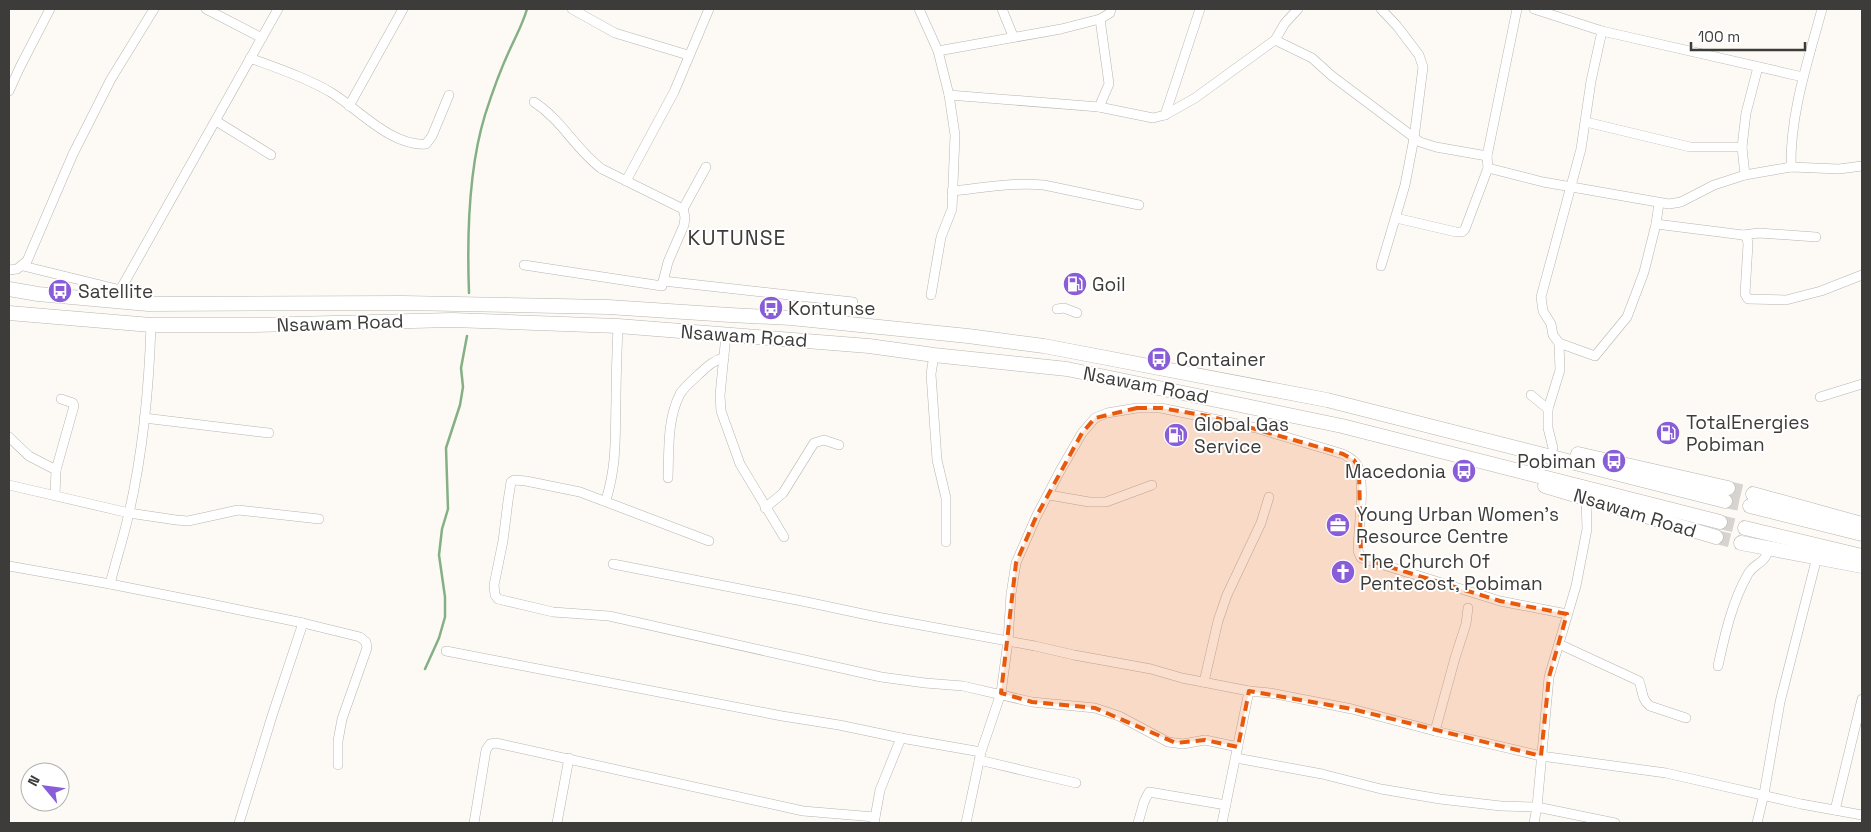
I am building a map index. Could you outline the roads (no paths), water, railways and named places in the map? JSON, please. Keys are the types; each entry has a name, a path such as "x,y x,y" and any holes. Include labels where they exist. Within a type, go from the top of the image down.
{"highway":[{"name":"Nsawam Road","path":"9,289 118,295 205,305 357,303 608,307 792,318 968,336 1044,346 1327,400 1452,432 1618,472 1726,494 1554,448 1452,432"},
{"path":"608,307 612,317 612,326"},
{"name":"Nsawam Road","path":"9,313 151,325 253,326 452,320 612,326 869,346 934,356 1067,369 1342,426 1720,522"},
{"name":"Nsawam Road","path":"1469,457 1508,475 1716,537"},
{"path":"1862,524 1752,500 1862,534"},
{"path":"1745,528 1862,556"},
{"path":"1741,543 1862,566"}],"street":[{"path":"9,92 50,9"},
{"path":"9,270 22,266 30,255 72,154 111,79 154,9"},
{"path":"206,9 262,38"},
{"path":"22,266 118,295 278,9"},
{"path":"349,106 403,9"},
{"path":"572,9 615,33 688,55"},
{"path":"626,181 674,92 709,9"},
{"path":"919,9 938,51 949,95 955,134 952,209 941,237 931,295"},
{"path":"1002,9 1013,36"},
{"path":"938,51 1013,36 1061,29 1100,19 1110,13 1111,9"},
{"path":"1165,115 1200,9"},
{"path":"1285,23 1289,9"},
{"path":"949,95 1099,107 1153,118 1165,115 1195,98 1275,40 1285,23 1298,9"},
{"path":"1381,9 1397,26 1419,55 1423,67 1406,185 1381,266"},
{"path":"1396,218 1462,232 1465,228 1488,168 1487,156 1517,9"},
{"path":"1534,9 1602,31 1803,77"},
{"path":"1791,167 1790,146 1803,77 1822,9"},
{"path":"1099,107 1109,84 1100,19"},
{"path":"1602,31 1572,187 1541,297 1543,311 1551,324 1553,335 1559,343 1595,356 1627,317 1644,272 1656,224 1659,203"},
{"path":"1275,40 1312,58 1332,76 1414,138 1428,146 1487,156"},
{"path":"250,58 320,87 384,130 409,142 426,144 432,136 449,95"},
{"path":"1745,175 1742,147 1746,113 1758,67"},
{"path":"534,102 554,116 592,161 602,169 683,209"},
{"path":"216,121 271,155"},
{"path":"1586,122 1690,147 1742,147"},
{"path":"1488,168 1543,182 1669,204 1681,202 1714,185 1745,175 1791,167 1839,169 1862,166"},
{"path":"524,265 662,286 668,262 684,225 683,209 706,167"},
{"path":"952,192 996,185 1044,185 1139,205"},
{"path":"1656,224 1743,235 1760,233 1816,237"},
{"path":"1743,235 1747,238 1748,244 1745,294 1748,299 1786,300 1820,291 1862,275"},
{"path":"663,280 853,302"},
{"path":"1057,309 1064,308 1077,314"},
{"path":"110,584 129,513 138,467 149,373 151,325"},
{"path":"606,500 612,482 616,453 616,399 612,326"},
{"path":"726,335 720,395 721,411 740,464 784,537"},
{"path":"1554,448 1548,428 1548,409 1560,370 1559,343"},
{"path":"934,356 931,374 937,460 946,498 946,542"},
{"path":"668,478 669,438 679,396 715,360 724,358"},
{"path":"1820,397 1862,384"},
{"path":"1161,408 1164,388"},
{"path":"1531,396 1548,409"},
{"path":"55,496 56,470 74,406 72,402 62,399"},
{"path":"966,823 980,756 1001,693 1016,563 1036,517 1082,433 1095,418 1107,413 1137,408 1161,408 1256,428 1326,448 1354,460 1359,470 1358,552 1361,558 1500,600 1567,614"},
{"path":"144,418 269,433"},
{"path":"9,437 29,456 56,470"},
{"path":"765,508 783,493 814,444 824,440 839,445"},
{"path":"709,541 606,500 562,488 526,481 512,481 494,585 496,597 508,602 553,612 619,618 881,676 925,683 963,686 1001,693 1032,702 1095,708 1119,716 1159,738 1176,744 1205,740 1238,747"},
{"path":"1049,495 1089,502 1106,502 1152,484"},
{"path":"9,485 129,513 188,521 221,513 248,510 319,519"},
{"path":"1204,682 1218,621 1227,594 1258,530 1269,497"},
{"path":"1534,823 1549,677 1576,586 1587,529 1586,497"},
{"path":"1718,666 1728,623 1745,580 1753,568 1766,559 1769,548"},
{"path":"1757,823 1780,702 1817,557"},
{"path":"613,564 1151,669 1182,678 1352,708 1435,731 1541,756 1666,773 1801,804 1858,814 1851,823"},
{"path":"9,566 110,584 303,623 357,636 366,642 365,654 342,719 338,740 338,765"},
{"path":"1435,731 1466,624 1468,608"},
{"path":"240,823 273,713 303,623"},
{"path":"1559,644 1639,681 1642,698 1650,706 1686,718"},
{"path":"446,651 782,716 839,725 980,756 1076,783"},
{"path":"1222,823 1249,691"},
{"path":"1836,810 1862,699"},
{"path":"474,823 485,754 490,744 496,743 803,811 874,820 880,790 901,738"},
{"path":"557,823 569,758"},
{"path":"1236,758 1322,774 1381,789 1501,806 1537,807 1615,823"},
{"path":"1138,823 1149,792 1155,791 1226,805"}],"waterway":[{"path":"469,293 470,203 475,157 485,115 507,55 527,9"},
{"path":"425,669 439,638 445,617 445,597 439,555 442,529 448,509 446,448 460,405 463,387 461,368 467,336"}],"tunnel":[{"path":"1728,488 1753,494"},
{"path":"1725,501 1750,506"},
{"path":"1720,522 1745,528"},
{"path":"1716,537 1741,543"}],"place":[{"name":"Goil","path":"1075,284"},
{"name":"Satellite","path":"60,291"},
{"name":"Kontunse","path":"771,308"},
{"name":"Container","path":"1159,359"},
{"name":"TotalEnergies Pobiman","path":"1668,433"},
{"name":"Global Gas Service","path":"1176,435"},
{"name":"Pobiman","path":"1614,461"},
{"name":"Macedonia","path":"1464,471"},
{"name":"Young Urban Women's Resource Centre","path":"1338,525"},
{"name":"The Church Of Pentecost, Pobiman","path":"1343,572"}],"district":[{"name":"KUTUNSE","path":"737,237"}]}
